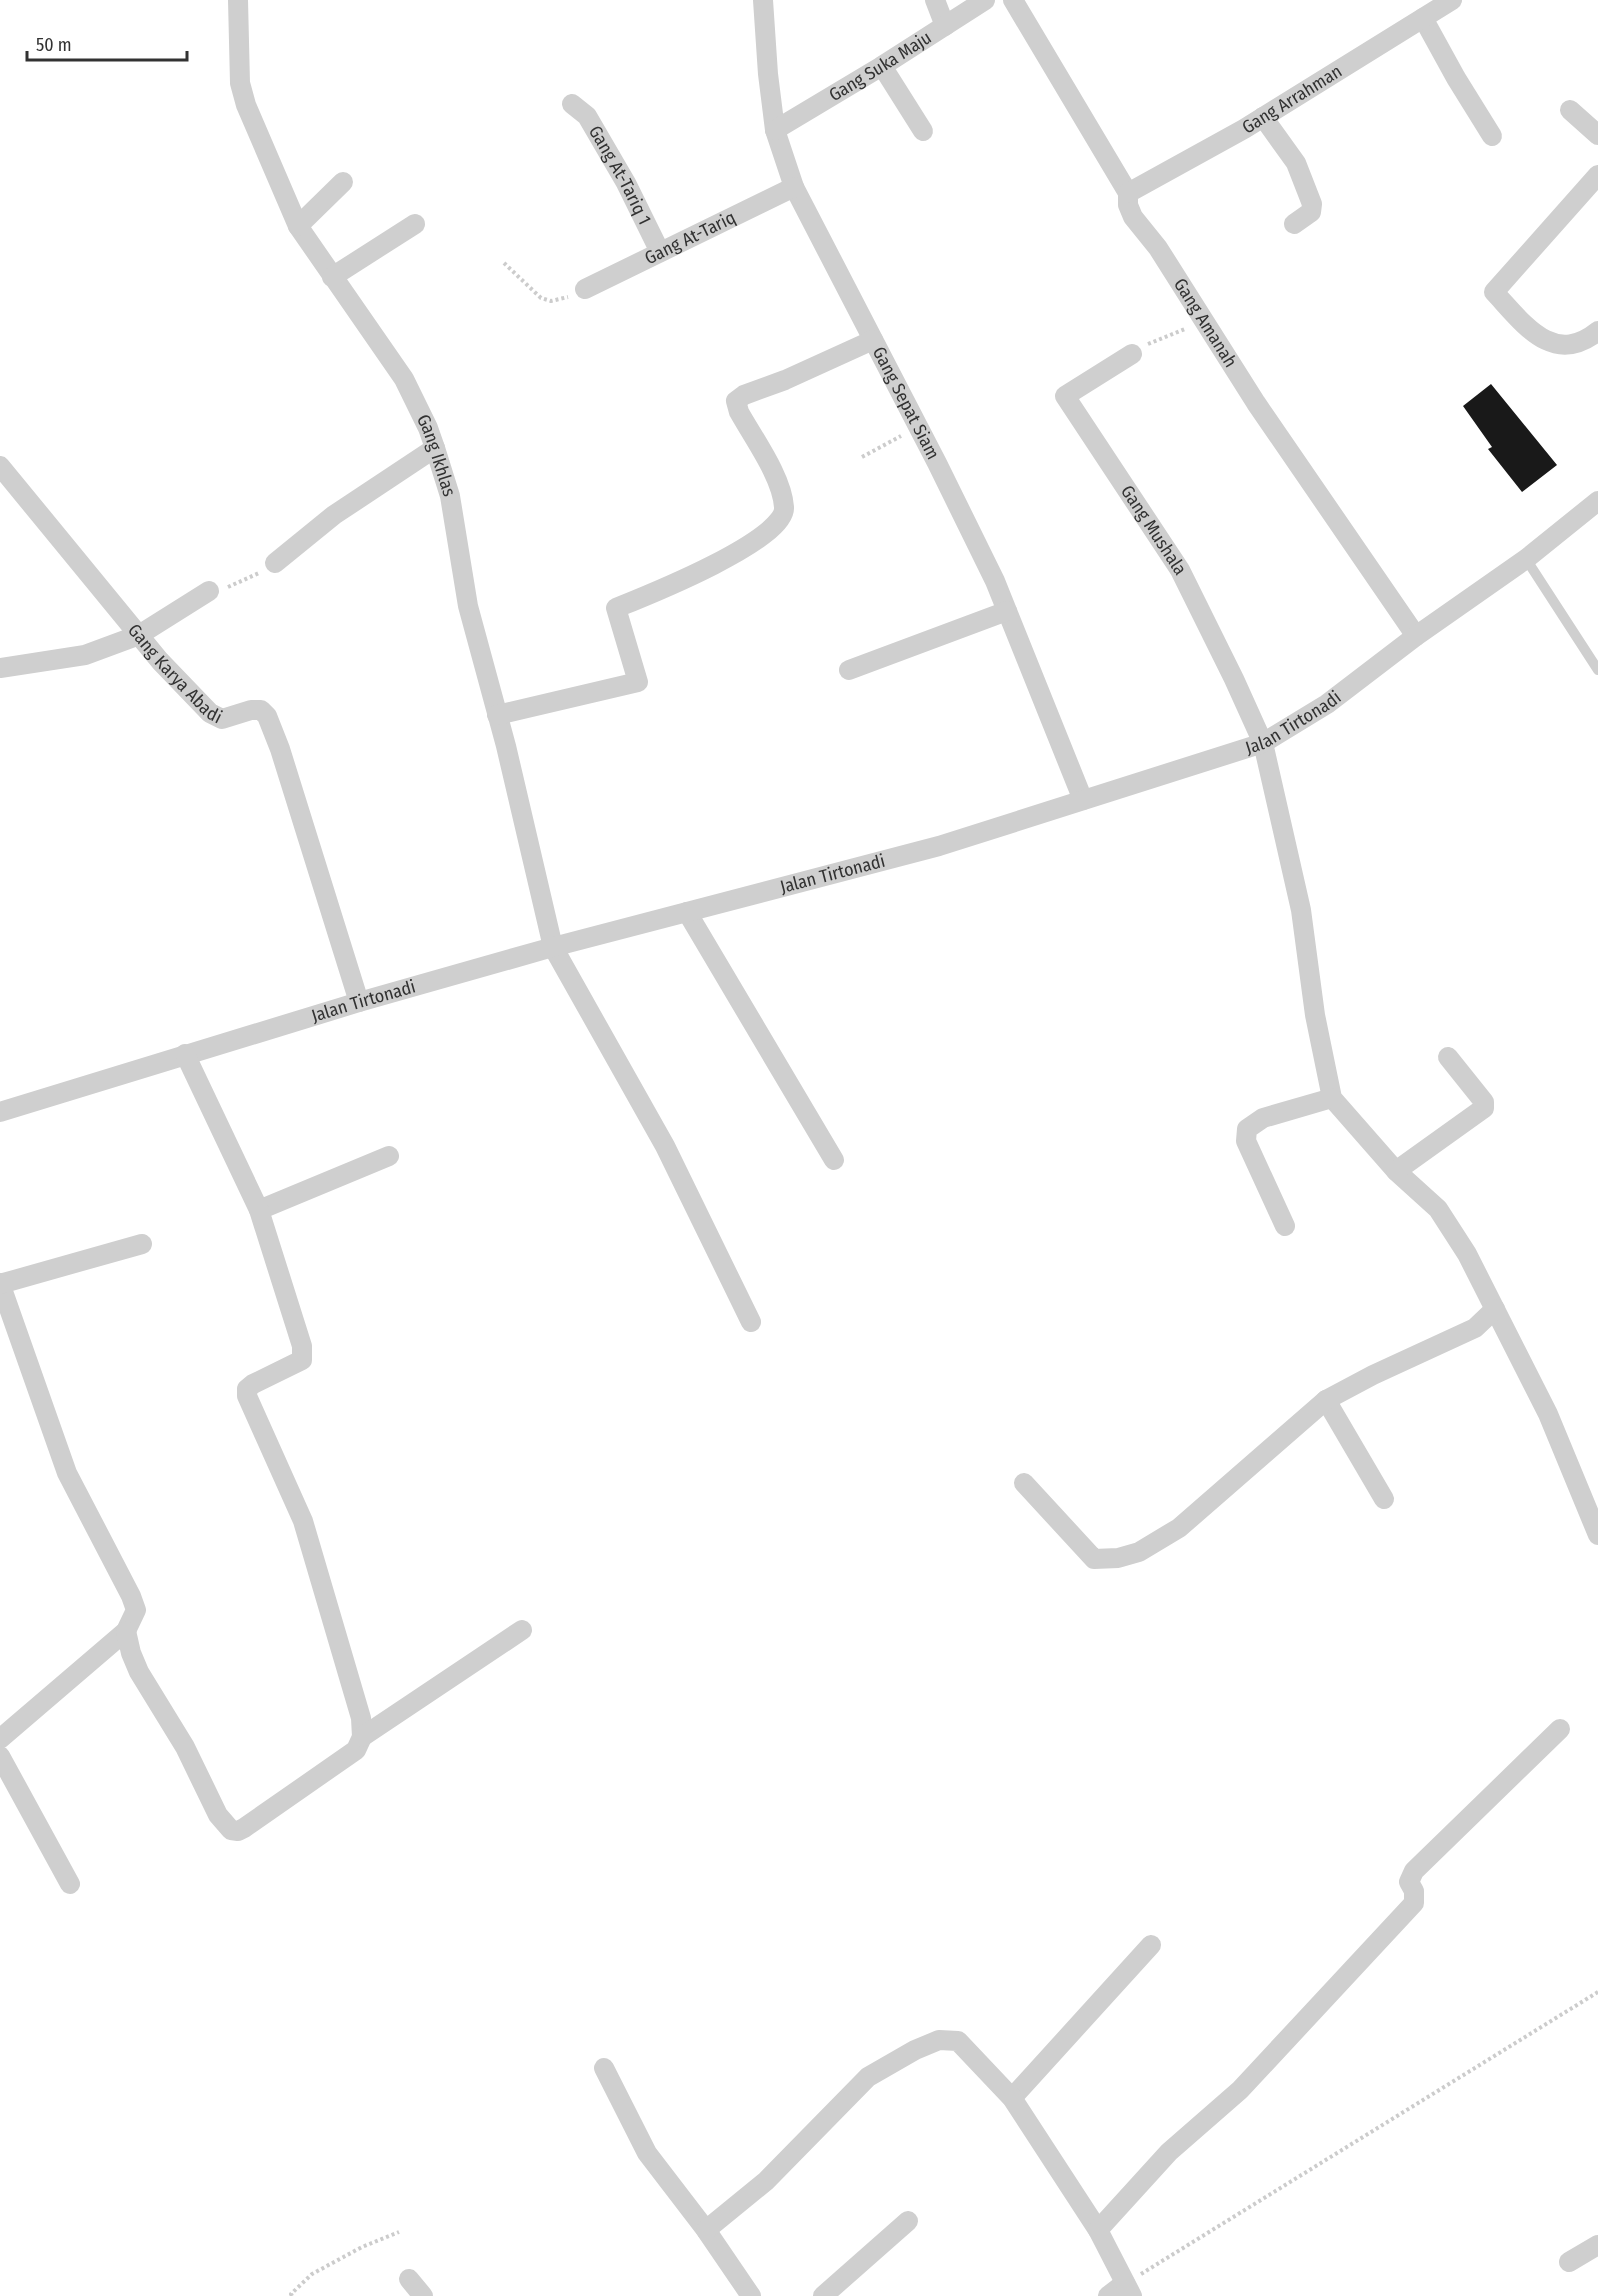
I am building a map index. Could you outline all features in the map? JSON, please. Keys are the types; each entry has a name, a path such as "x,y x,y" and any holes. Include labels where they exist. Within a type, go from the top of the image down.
{"street":[{"name":"Gang Ikhlas","path":"238,0 240,82 246,105 298,226 404,379 428,428 435,448 450,496 468,606 553,947 665,1146 751,1322"},
{"name":"Gang Sepat Siam","path":"763,0 768,74 775,130 794,188 995,581 1083,800"},
{"path":"935,0 945,26"},
{"name":"Gang Suka Maju","path":"775,130 882,66 985,0"},
{"name":"Gang Amanah","path":"1013,0 1128,193 1128,205 1133,217 1158,248 1256,403 1416,636"},
{"name":"Gang Arrahman","path":"1128,193 1263,117 1452,0"},
{"path":"1423,18 1492,136"},
{"path":"882,66 923,131"},
{"name":"Gang At-Tariq 1","path":"572,104 587,116 626,183 660,252"},
{"path":"1570,110 1598,135"},
{"path":"1263,117 1296,163 1312,204 1311,212 1294,224"},
{"path":"1598,175 1494,292 1523,323 1544,340 1562,346 1582,342 1598,331"},
{"path":"298,226 343,182"},
{"name":"Gang At-Tariq","path":"585,289 794,188"},
{"path":"332,277 415,224"},
{"path":"497,715 638,682 616,608 669,586 742,550 771,531 783,518 783,502 773,472 739,412 736,401 744,395 785,380 873,340"},
{"name":"Gang Mushala","path":"1132,354 1065,396 1180,570 1263,743"},
{"path":"275,563 334,515 435,448"},
{"name":"Gang Karya Abadi","path":"0,465 160,661 210,713 222,719 251,710 261,710 267,716 280,749 359,1002"},
{"name":"Jalan Tirtonadi","path":"0,1112 359,1002 553,947 939,846 1263,743 1327,704 1416,636 1526,559 1598,501"},
{"path":"0,668 85,655 140,635 209,591"},
{"path":"849,670 1007,611"},
{"path":"1263,743 1301,910 1315,1015 1332,1098 1396,1171 1438,1209 1467,1254 1548,1414 1598,1535"},
{"path":"687,912 834,1160"},
{"path":"126,1631 131,1653 139,1672 185,1747 218,1815 231,1830 238,1831 244,1828 356,1750 362,1737 361,1718 303,1521 247,1396 247,1389 253,1384 302,1360 303,1353 259,1210 185,1054"},
{"path":"1396,1171 1484,1108 1484,1102 1448,1058"},
{"path":"1285,1226 1246,1141 1247,1129 1263,1118 1332,1098"},
{"path":"259,1210 389,1156"},
{"path":"0,1739 126,1631 136,1610 131,1596 67,1473 0,1284 142,1244"},
{"path":"1024,1483 1095,1559 1118,1558 1139,1552 1179,1528 1326,1400 1373,1375 1475,1328 1495,1309"},
{"path":"1326,1400 1384,1499"},
{"path":"362,1737 522,1630"},
{"path":"1098,2230 1169,2152 1240,2090 1414,1903 1414,1891 1409,1882 1414,1871 1560,1729"},
{"path":"0,1756 70,1884"},
{"path":"1012,2098 1150,1946"},
{"path":"706,2230 766,2181 868,2077 915,2050 939,2040 958,2041 1012,2098 1098,2230 1129,2290 1107,2296"},
{"path":"604,2068 647,2153 706,2230 751,2296"},
{"path":"823,2296 908,2220"},
{"path":"1569,2262 1598,2245"},
{"path":"409,2278 423,2296"}],"lane":[{"path":"1526,559 1598,670"}],"path":[{"path":"504,263 541,298 551,301 568,297 585,289"},
{"path":"1132,354 1170,333 1205,322"},
{"path":"862,457 918,428"},
{"path":"209,591 242,583 275,563"},
{"path":"1129,2290 1598,1992"},
{"path":"292,2296 291,2294 312,2274 362,2247 399,2232"}],"building":[{"path":"1491,384 1557,465 1522,492 1488,449 1492,447 1463,406"}]}
